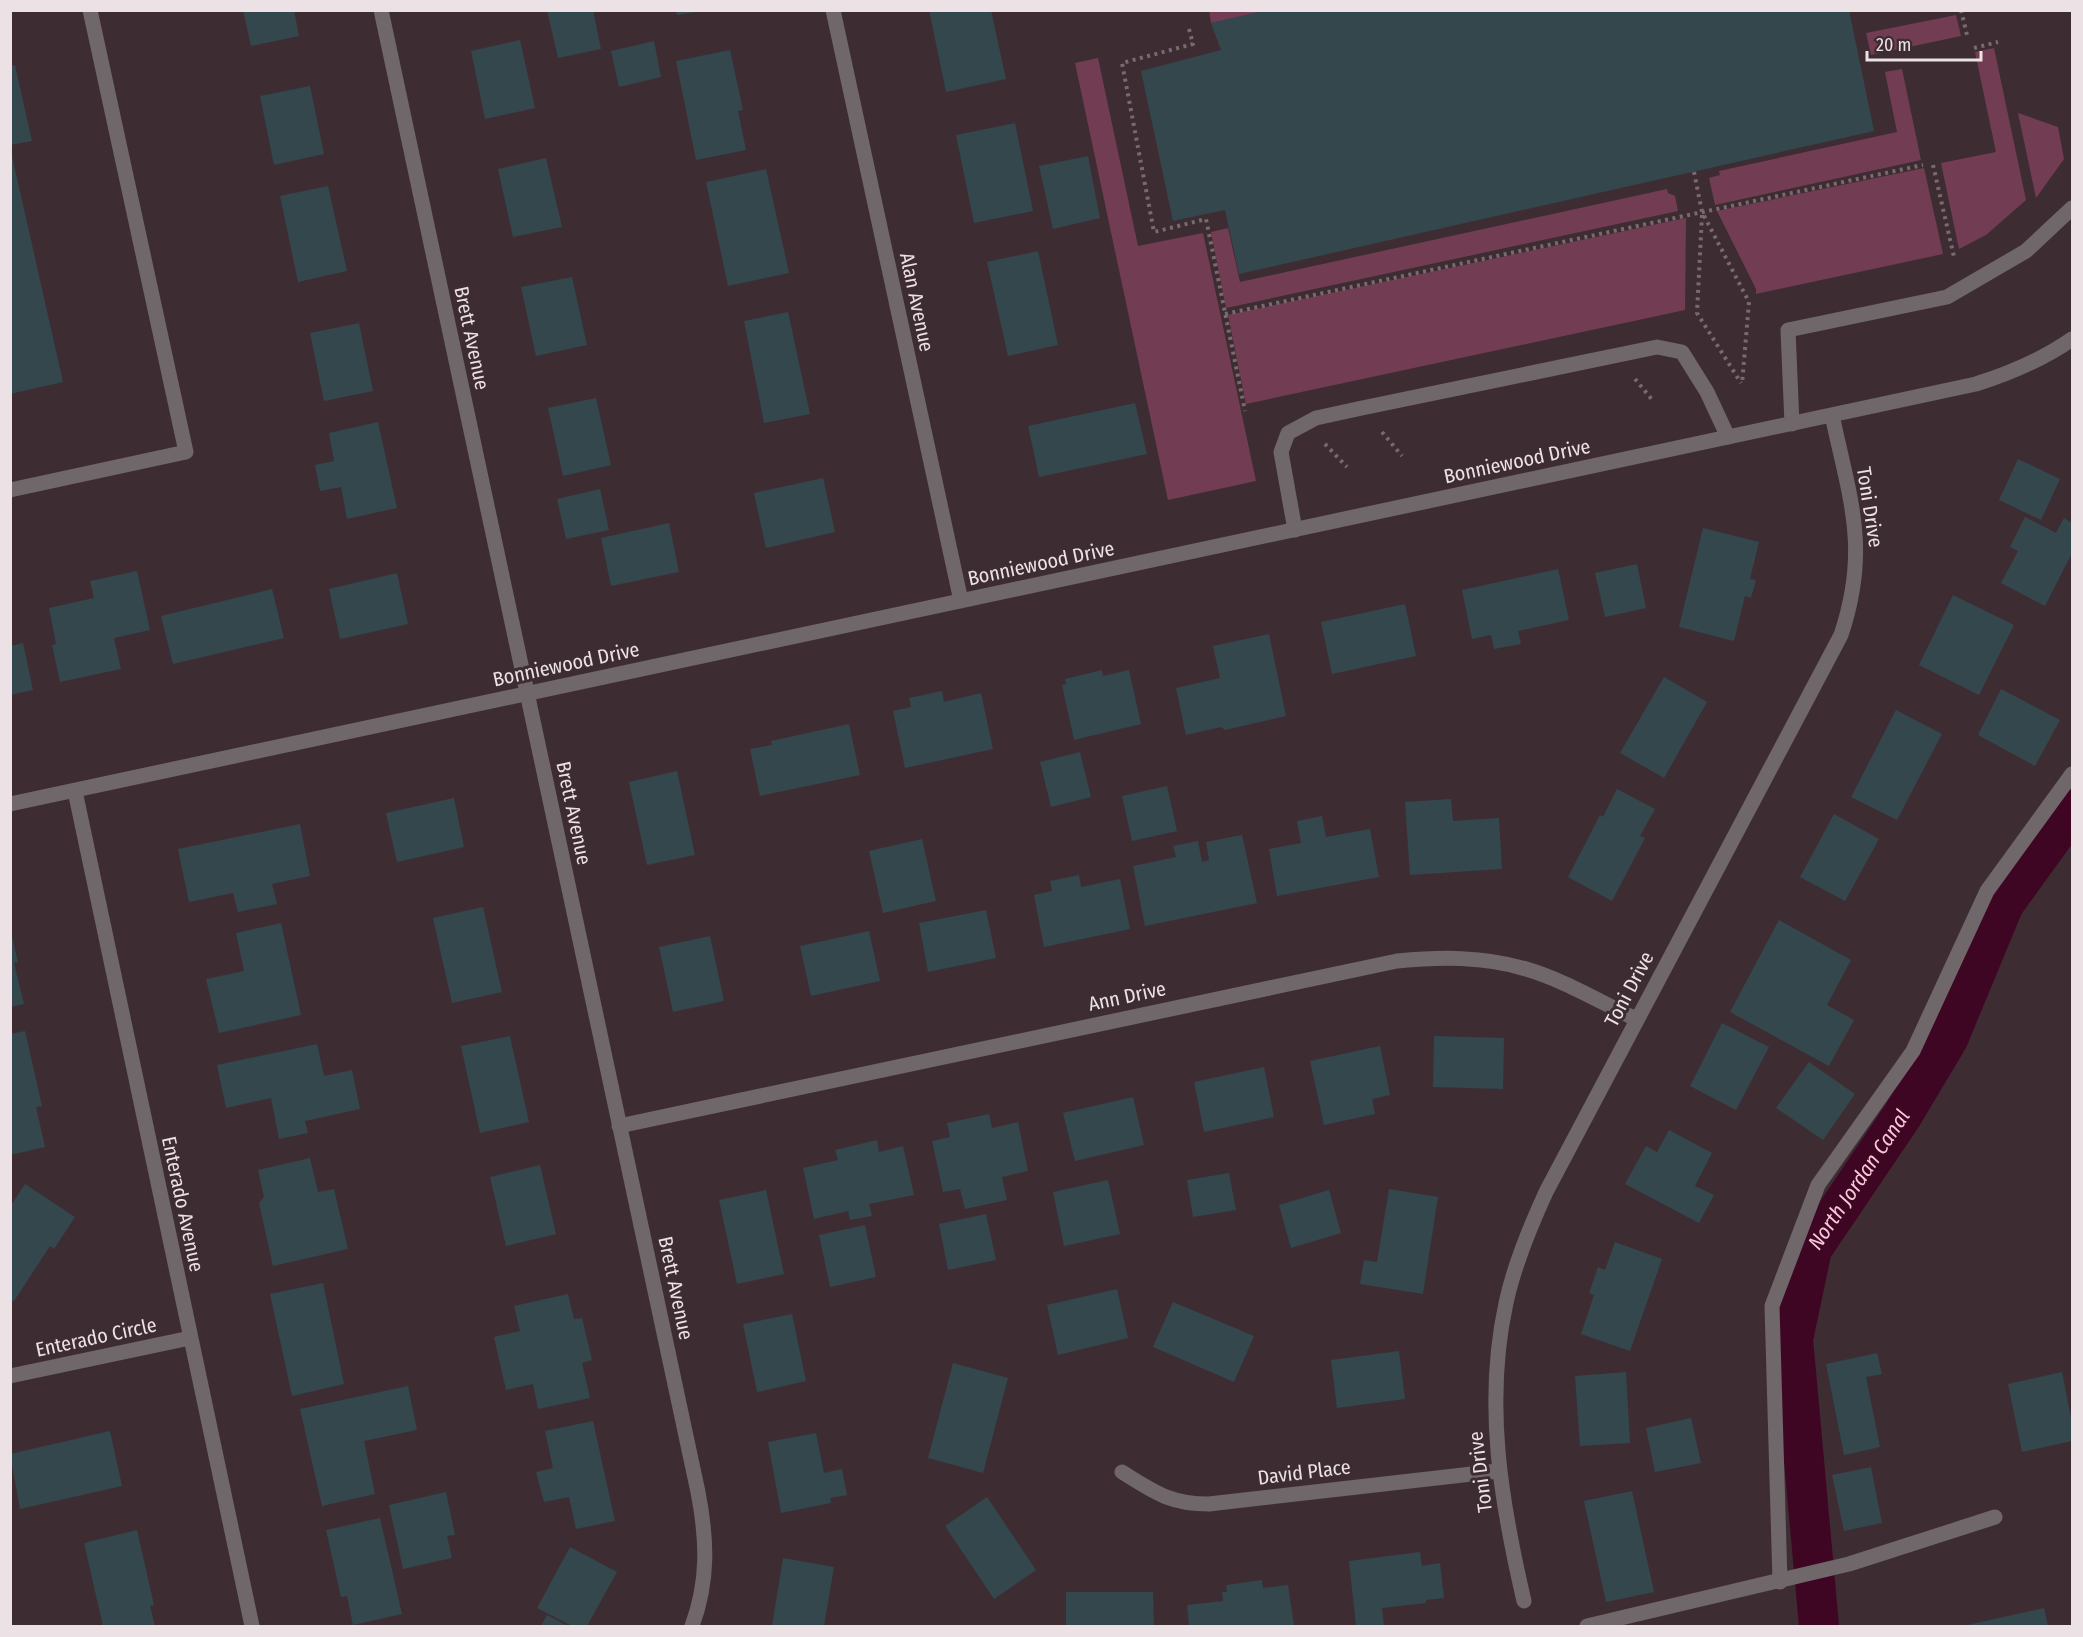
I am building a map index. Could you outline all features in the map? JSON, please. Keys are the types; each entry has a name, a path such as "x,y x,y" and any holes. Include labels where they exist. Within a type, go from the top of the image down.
{"street":[{"path":"10,490 186,452 90,10"},
{"name":"Brett Avenue","path":"381,10 703,1519 706,1574 702,1600 692,1626"},
{"name":"Alan Avenue","path":"833,10 961,601"},
{"path":"1792,424 1788,330 1947,297 2026,251 2073,208"},
{"name":"Bonniewood Drive","path":"10,804 1976,384 2011,373 2045,357 2073,339"},
{"path":"1294,530 1281,452 1288,433 1316,418 1362,408 1657,347 1682,352 1707,392 1728,437"},
{"name":"Toni Drive","path":"1524,1601 1498,1471 1495,1381 1506,1302 1517,1264 1546,1192 1636,1019 1828,664 1851,605 1856,573 1857,543 1854,512 1832,415"},
{"path":"1780,1582 1772,1306 1818,1185 1913,1052 1987,891 2073,774"},
{"name":"Enterado Avenue","path":"75,791 252,1626"},
{"name":"Ann Drive","path":"619,1125 1397,961 1442,957 1483,960 1526,969 1564,984 1636,1019"},
{"name":"Enterado Circle","path":"10,1376 190,1338"},
{"name":"David Place","path":"1122,1472 1161,1497 1185,1504 1209,1504 1498,1471"},
{"path":"1587,1626 1780,1582 1995,1517"}],"path":[{"path":"1961,10 1966,35"},
{"path":"1189,29 1192,44 1122,63 1154,232 1206,219 1245,411"},
{"path":"1974,48 1998,42"},
{"path":"1225,314 1923,165"},
{"path":"1933,165 1954,257"},
{"path":"1694,172 1702,212 1697,313 1742,384 1749,302 1702,212"},
{"path":"1628,372 1654,402"},
{"path":"1322,442 1347,467"}],"shaded area":[{"path":"1209,10 1266,11 1211,23"},
{"path":"1956,15 1961,36 1871,55 1866,33"},
{"path":"1994,48 2026,200 1986,235 1959,249 1941,163 1996,152 1975,52"},
{"path":"1098,58 1138,246 1203,233 1256,481 1168,500 1075,63"},
{"path":"1902,69 1921,160 1715,205 1709,178 1720,175 1719,171 1897,132 1885,72"},
{"path":"2018,113 2058,127 2064,159 2036,198"},
{"path":"1924,168 1943,254 1756,294 1756,289 1717,211"},
{"path":"1667,189 1668,193 1675,196 1678,211 1226,308 1211,232 1228,228 1240,282"},
{"path":"1686,218 1685,310 1246,404 1228,315"}],"building":[{"path":"243,10 294,10 299,36 251,46"},
{"path":"547,10 593,10 601,49 558,58"},
{"path":"676,10 695,10 696,12 677,15"},
{"path":"929,10 991,10 1006,79 946,92"},
{"path":"1266,10 1849,10 1874,131 1239,274 1225,210 1173,221 1141,71 1221,50 1211,23"},
{"path":"520,40 535,108 485,119 471,51"},
{"path":"654,41 661,77 619,87 611,51"},
{"path":"730,50 743,110 738,111 746,150 696,160 676,61"},
{"path":"15,65 32,141 10,145 10,66"},
{"path":"310,86 324,154 274,165 260,96"},
{"path":"1015,123 1033,211 974,223 956,135"},
{"path":"10,147 63,382 10,394"},
{"path":"1088,156 1100,218 1053,229 1039,166"},
{"path":"546,158 562,227 513,237 498,169"},
{"path":"766,169 789,273 728,286 706,182"},
{"path":"328,186 347,271 298,282 280,196"},
{"path":"1038,251 1058,345 1008,356 987,262"},
{"path":"572,277 587,345 536,356 521,287"},
{"path":"788,312 810,414 764,423 744,321"},
{"path":"359,323 373,391 324,401 310,333"},
{"path":"596,398 611,465 563,476 548,408"},
{"path":"1135,403 1147,454 1039,477 1028,426"},
{"path":"378,422 397,508 347,519 341,487 320,491 315,465 334,461 329,433"},
{"path":"2018,459 2060,479 2041,520 1999,500"},
{"path":"823,478 835,532 766,548 754,493"},
{"path":"600,489 609,530 566,539 557,499"},
{"path":"2025,517 2056,533 2064,518 2072,523 2072,553 2045,606 2001,583 2018,551 2010,547"},
{"path":"669,523 679,572 611,586 601,538"},
{"path":"1703,528 1759,542 1750,579 1756,580 1751,598 1745,596 1734,641 1679,627"},
{"path":"1637,564 1646,608 1605,617 1595,573"},
{"path":"1558,569 1569,620 1518,631 1521,644 1494,649 1491,635 1472,639 1462,590"},
{"path":"137,571 150,630 114,638 121,669 60,682 52,645 56,644 49,608 94,598 90,581"},
{"path":"397,573 408,624 340,639 329,589"},
{"path":"272,589 284,638 173,664 161,616"},
{"path":"1953,595 2014,625 1979,695 1919,665"},
{"path":"1405,604 1416,656 1332,674 1321,622"},
{"path":"1269,634 1286,716 1225,730 1221,727 1186,735 1176,688 1220,678 1213,646"},
{"path":"23,643 33,690 10,695 10,646"},
{"path":"1102,670 1103,676 1129,670 1141,724 1074,740 1062,685 1066,684 1065,679"},
{"path":"1664,677 1707,702 1664,778 1620,753"},
{"path":"2001,689 2060,720 2035,766 1978,735"},
{"path":"942,691 944,702 981,693 993,749 905,768 893,711 911,707 909,698"},
{"path":"1896,710 1942,734 1897,820 1851,797"},
{"path":"849,724 860,775 760,796 750,749 772,745 771,741"},
{"path":"1080,752 1091,797 1051,807 1040,762"},
{"path":"677,771 695,855 647,865 629,782"},
{"path":"1167,786 1177,831 1132,841 1122,796"},
{"path":"1617,789 1655,809 1640,836 1645,838 1612,901 1568,877 1600,815 1603,817"},
{"path":"454,798 464,847 397,862 386,813"},
{"path":"1451,799 1453,821 1499,818 1502,869 1410,875 1405,802"},
{"path":"1834,814 1879,839 1845,901 1800,877"},
{"path":"1322,816 1326,837 1370,829 1379,877 1277,896 1269,849 1301,843 1297,821"},
{"path":"300,824 310,876 272,884 277,904 238,912 233,893 189,902 178,849"},
{"path":"1242,835 1257,903 1145,926 1133,866 1176,857 1173,846 1198,841 1202,862 1209,860 1206,842"},
{"path":"922,839 936,901 883,913 869,851"},
{"path":"1079,875 1081,887 1120,879 1130,929 1044,947 1034,895 1052,891 1050,881"},
{"path":"483,907 502,992 452,1003 433,918"},
{"path":"986,910 996,958 928,972 919,923"},
{"path":"1779,920 1851,960 1827,1005 1854,1020 1829,1066 1730,1012"},
{"path":"281,923 301,1015 219,1033 206,979 244,971 236,933"},
{"path":"869,931 880,981 811,996 800,946"},
{"path":"11,933 18,962 14,963 24,1004 10,1007"},
{"path":"710,936 724,1001 673,1012 659,947"},
{"path":"1722,1023 1769,1047 1736,1110 1690,1086"},
{"path":"25,1031 42,1106 36,1107 45,1147 10,1155 10,1034"},
{"path":"510,1036 529,1122 480,1133 461,1046"},
{"path":"1434,1036 1504,1038 1503,1089 1433,1087"},
{"path":"317,1044 324,1076 352,1070 360,1109 305,1121 308,1133 279,1139 271,1098 226,1108 217,1065"},
{"path":"1380,1046 1390,1095 1372,1099 1375,1114 1324,1125 1310,1061"},
{"path":"1809,1062 1855,1094 1823,1140 1776,1108"},
{"path":"1264,1067 1274,1117 1204,1132 1194,1082"},
{"path":"1133,1097 1144,1145 1075,1161 1063,1113"},
{"path":"989,1114 992,1128 1018,1122 1028,1171 1002,1177 1007,1200 965,1209 960,1189 943,1192 932,1141 950,1137 947,1123"},
{"path":"1669,1130 1712,1153 1695,1186 1714,1195 1699,1223 1625,1184 1646,1146 1657,1152"},
{"path":"877,1140 879,1152 903,1146 914,1195 869,1204 872,1216 850,1220 848,1211 814,1219 803,1168 838,1160 835,1150"},
{"path":"310,1158 318,1192 334,1189 348,1249 273,1266 259,1203 264,1197 258,1170"},
{"path":"540,1165 556,1234 506,1246 490,1177"},
{"path":"1229,1173 1236,1210 1193,1217 1187,1180"},
{"path":"1108,1180 1120,1234 1064,1246 1053,1192"},
{"path":"25,1184 75,1217 54,1249 50,1246 14,1301 10,1299 10,1207"},
{"path":"1389,1189 1438,1197 1423,1294 1360,1284 1364,1260 1377,1262"},
{"path":"766,1190 784,1274 737,1284 719,1200"},
{"path":"1329,1190 1341,1233 1291,1248 1279,1205"},
{"path":"986,1214 996,1260 948,1270 939,1224"},
{"path":"865,1225 876,1277 830,1287 819,1235"},
{"path":"1615,1242 1662,1259 1630,1351 1581,1334 1594,1295 1589,1293 1598,1267 1605,1270"},
{"path":"323,1283 344,1384 292,1396 270,1294"},
{"path":"1117,1289 1128,1338 1058,1355 1047,1305"},
{"path":"568,1294 574,1319 582,1318 592,1360 582,1363 590,1398 538,1409 533,1384 506,1390 494,1337 520,1331 514,1306"},
{"path":"1173,1302 1254,1336 1234,1382 1153,1347"},
{"path":"792,1314 806,1381 757,1392 743,1324"},
{"path":"1399,1351 1405,1399 1337,1408 1331,1360"},
{"path":"1877,1353 1882,1374 1866,1377 1880,1447 1844,1455 1826,1364"},
{"path":"953,1363 1008,1378 983,1473 928,1458"},
{"path":"1626,1372 1630,1443 1580,1446 1575,1376"},
{"path":"2062,1372 2072,1423 2072,1441 2022,1452 2008,1384"},
{"path":"408,1386 417,1430 364,1441 375,1494 322,1506 300,1409"},
{"path":"1691,1418 1701,1463 1655,1472 1646,1428"},
{"path":"593,1421 615,1521 576,1529 569,1497 544,1502 536,1472 553,1468 545,1431"},
{"path":"110,1431 122,1486 20,1509 10,1454"},
{"path":"816,1433 824,1473 842,1469 847,1495 830,1498 831,1503 781,1513 768,1442"},
{"path":"1871,1467 1882,1523 1844,1531 1832,1475"},
{"path":"1632,1491 1654,1592 1606,1602 1584,1501"},
{"path":"446,1492 455,1535 447,1536 452,1558 403,1569 389,1505"},
{"path":"987,1497 1036,1570 994,1599 945,1526"},
{"path":"380,1518 402,1614 353,1625 347,1596 341,1597 326,1530"},
{"path":"137,1530 154,1605 150,1606 155,1626 103,1626 84,1543"},
{"path":"570,1547 617,1572 587,1626 572,1626 537,1608"},
{"path":"1420,1552 1422,1566 1440,1563 1444,1598 1426,1600 1426,1603 1382,1608 1384,1626 1356,1626 1349,1561"},
{"path":"783,1558 834,1567 824,1626 772,1626"},
{"path":"1262,1580 1263,1588 1288,1585 1294,1626 1189,1626 1187,1605 1223,1601 1222,1592 1227,1592 1226,1585"},
{"path":"1066,1592 1153,1592 1154,1626 1066,1626"},
{"path":"2044,1608 2048,1626 1963,1626"},
{"path":"547,1615 568,1626 541,1626"}],"waterway":[{"name":"North Jordan Canal","path":"1819,1626 1793,1339 1812,1249 1902,1116 1948,1039 2004,904 2072,810"}]}
